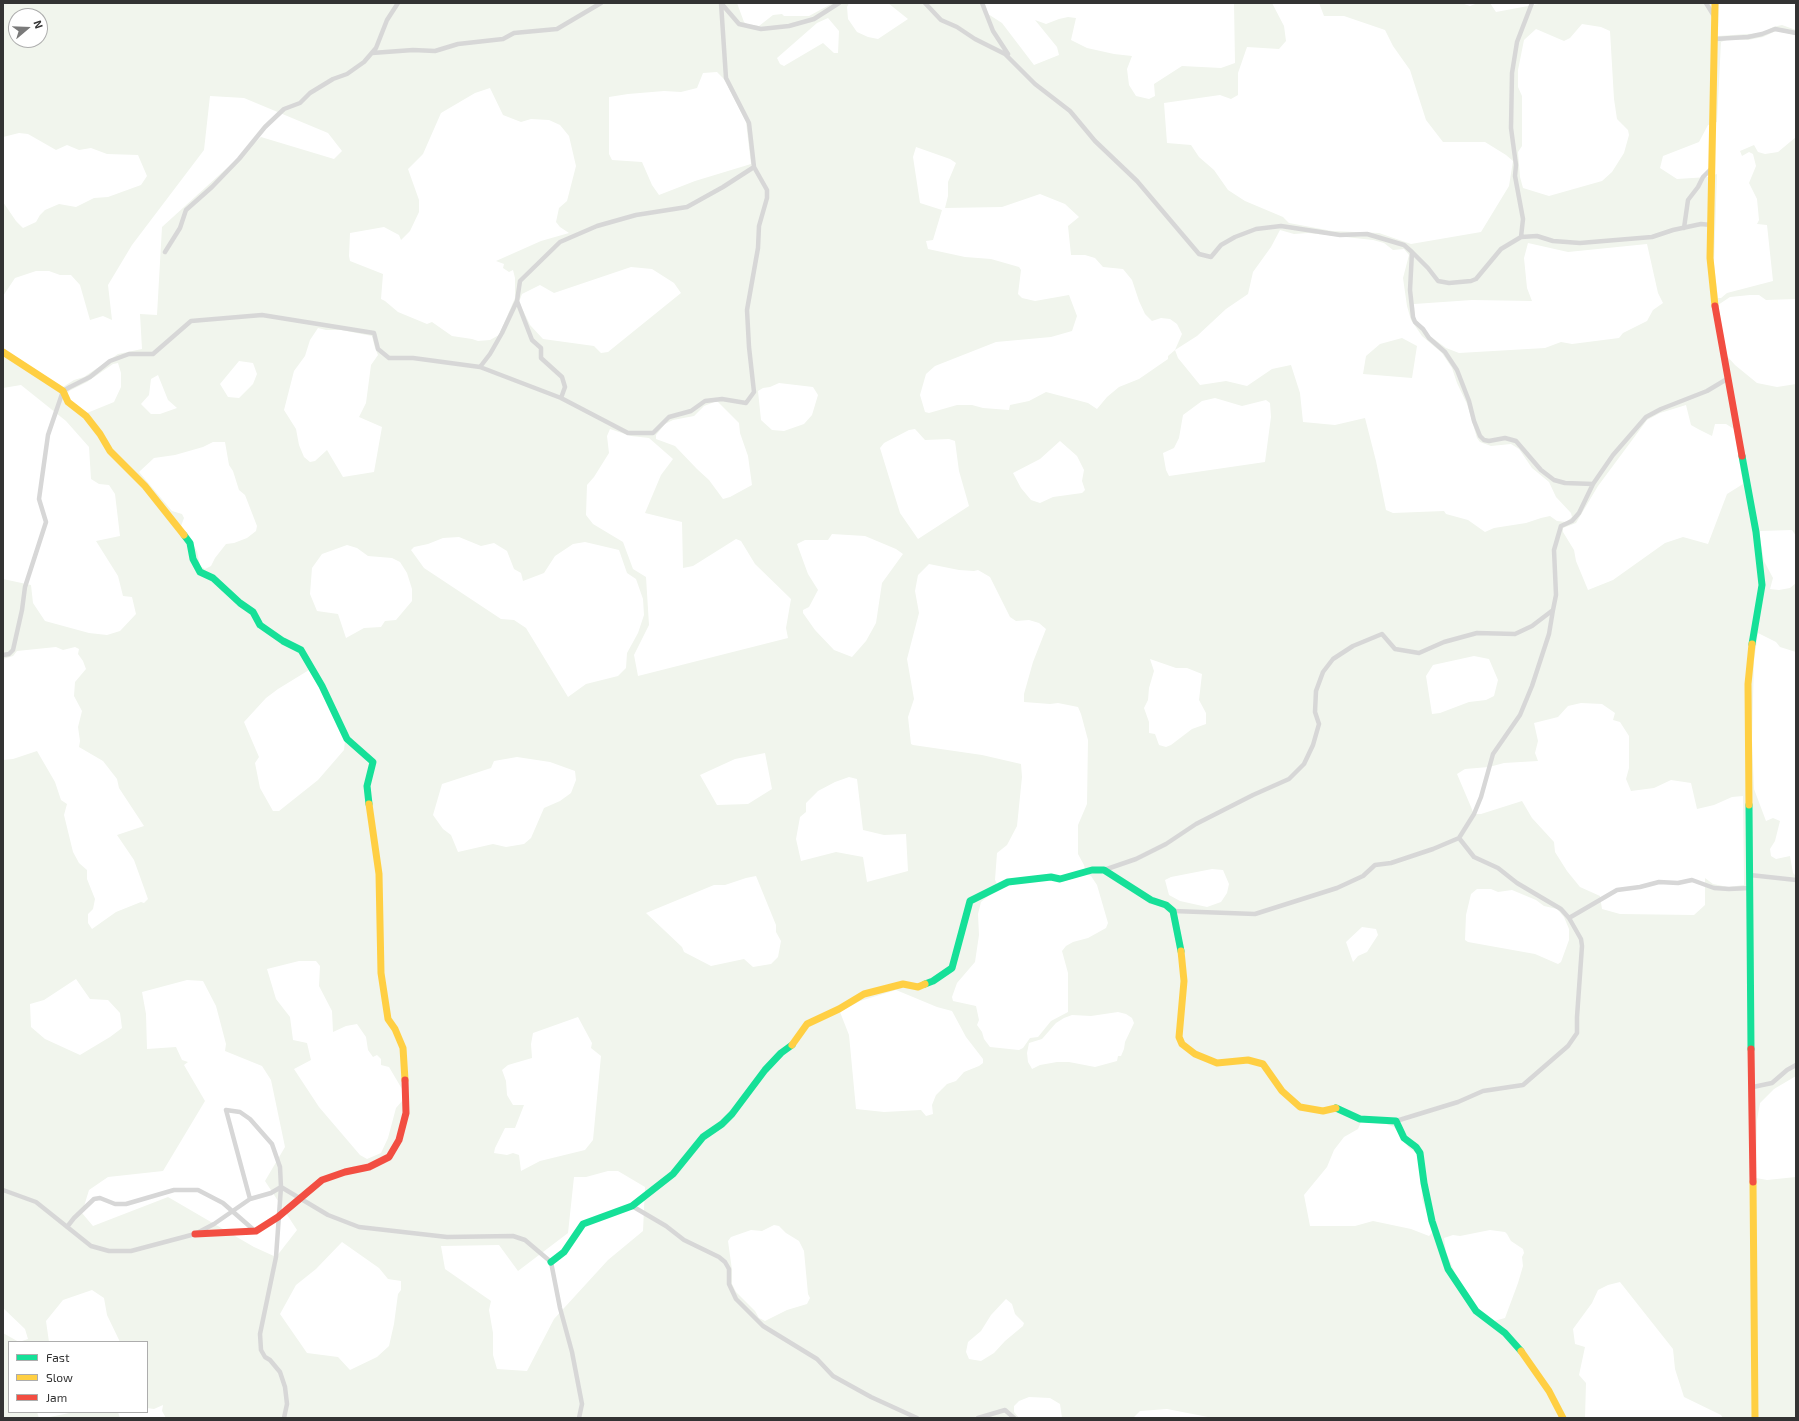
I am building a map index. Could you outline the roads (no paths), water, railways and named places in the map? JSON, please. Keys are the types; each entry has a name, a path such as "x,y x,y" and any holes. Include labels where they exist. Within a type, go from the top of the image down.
{"street":[{"path":"165,252 180,228 186,210 212,187 284,109 300,103 310,93 347,74 364,62 376,48 387,20 398,3"},
{"path":"372,53 413,50 435,51 458,44 503,39 514,33 558,29 601,3"},
{"path":"721,3 738,24 761,29 789,26 814,19 839,3"},
{"path":"3,656 9,654 13,650 22,610 25,587 46,522 39,499 40,487 48,435 63,391 90,377 110,361 129,354 152,354 191,321 262,314 374,333 378,349 389,358 414,358 480,367 561,398 628,433 653,433 669,417 691,411 705,401 722,399 746,402 754,392 748,347 747,310 752,272 758,248 759,226 767,198 767,190 754,166 749,123 726,78 721,3"},
{"path":"925,3 941,20 957,26 975,39 1005,54 1035,84 1070,111 1095,142 1137,181 1199,254 1211,257 1221,245 1235,236 1256,229 1281,226 1340,235 1373,235 1404,245 1428,268 1438,281 1449,283 1471,281 1476,279 1501,249 1520,237 1537,236 1553,241 1580,243 1652,237 1701,224 1711,225"},
{"path":"982,3 993,31 1012,60"},
{"path":"1520,237 1523,219 1515,176 1516,165 1511,128 1512,73 1520,31 1532,3"},
{"path":"1706,3 1715,18"},
{"path":"1715,3 1710,258 1717,320 1756,532 1762,585 1754,625 1748,684 1755,1418"},
{"path":"1715,39 1748,37 1762,34 1775,28 1796,33"},
{"path":"480,367 490,354 517,301 520,281 560,242 597,226 636,215 687,207 723,187 754,166"},
{"path":"1684,228 1688,200 1698,187 1703,176 1712,168"},
{"path":"1412,252 1410,290 1413,317 1415,322 1423,329 1429,338 1445,352 1457,370 1480,436 1484,440 1489,441 1505,438 1516,441 1541,470 1559,482 1593,484"},
{"path":"517,301 532,340 541,348 542,358 562,377 565,387 561,398"},
{"path":"3,352 63,391 68,402 91,422 110,451 145,486 164,508 190,543 193,559 200,572 212,578 240,603 253,612 260,625 283,641 301,650 322,686 346,739 373,762 367,786 379,874 381,973 388,1019 395,1029 403,1048 406,1113 399,1140 389,1157 369,1167 345,1172 322,1180 278,1217 256,1232 195,1234 131,1251 109,1251 91,1246 36,1202 3,1190"},
{"path":"1104,870 1137,892 1151,900 1166,905 1173,910 1255,914 1337,888 1363,876 1375,865 1412,856 1459,838 1474,814 1481,797 1493,754 1520,715 1529,694 1549,634 1556,595 1554,550 1561,526 1572,521 1579,513 1593,484 1613,455 1646,418 1661,409 1707,390 1727,379"},
{"path":"551,1262 564,1252 583,1224 632,1206 673,1174 703,1137 722,1124 732,1114 765,1070 781,1053 794,1044 807,1024 839,1010 864,994 903,984 918,987 932,981 952,968 970,901 1008,882 1051,877 1060,879 1092,870 1104,870 1136,859 1166,844 1196,824 1253,795 1289,779 1304,764 1314,745 1319,724 1315,712 1316,691 1323,672 1333,659 1352,646 1382,634 1395,649 1419,653 1444,642 1477,633 1515,634 1532,626 1553,610"},
{"path":"1173,910 1180,941 1184,981 1180,1037 1182,1044 1195,1054 1217,1063 1248,1060 1263,1064 1282,1091 1300,1107 1323,1111 1338,1108 1360,1118 1396,1121 1458,1102 1483,1091 1523,1085 1576,1037 1582,946 1581,938 1569,918 1561,909 1517,883 1498,868 1474,857 1459,838"},
{"path":"1750,875 1796,880"},
{"path":"1569,918 1617,890 1640,887 1659,882 1678,883 1692,880 1714,888 1750,888"},
{"path":"1753,1087 1772,1083 1786,1070 1796,1065"},
{"path":"250,1199 226,1110 240,1112 250,1119 272,1144 280,1167 281,1187 276,1257 260,1334 261,1350 280,1372 285,1387 287,1404 284,1418"},
{"path":"1396,1121 1404,1138 1420,1153 1424,1183 1432,1221 1448,1269 1476,1311 1505,1333 1516,1345 1549,1391 1563,1418"},
{"path":"281,1187 328,1215 359,1227 447,1236 513,1236 524,1240 551,1262 560,1308 572,1352 582,1404 580,1418"},
{"path":"195,1234 233,1212 250,1199 271,1193 281,1187"},
{"path":"68,1227 74,1218 94,1199 100,1198 115,1204 126,1204 174,1190 198,1190 223,1203 256,1232"},
{"path":"632,1206 666,1226 684,1240 719,1257 725,1262 728,1269 729,1284 736,1298 763,1326 817,1359 833,1376 871,1397 917,1418"},
{"path":"978,1418 1005,1410 1014,1418"}]}
